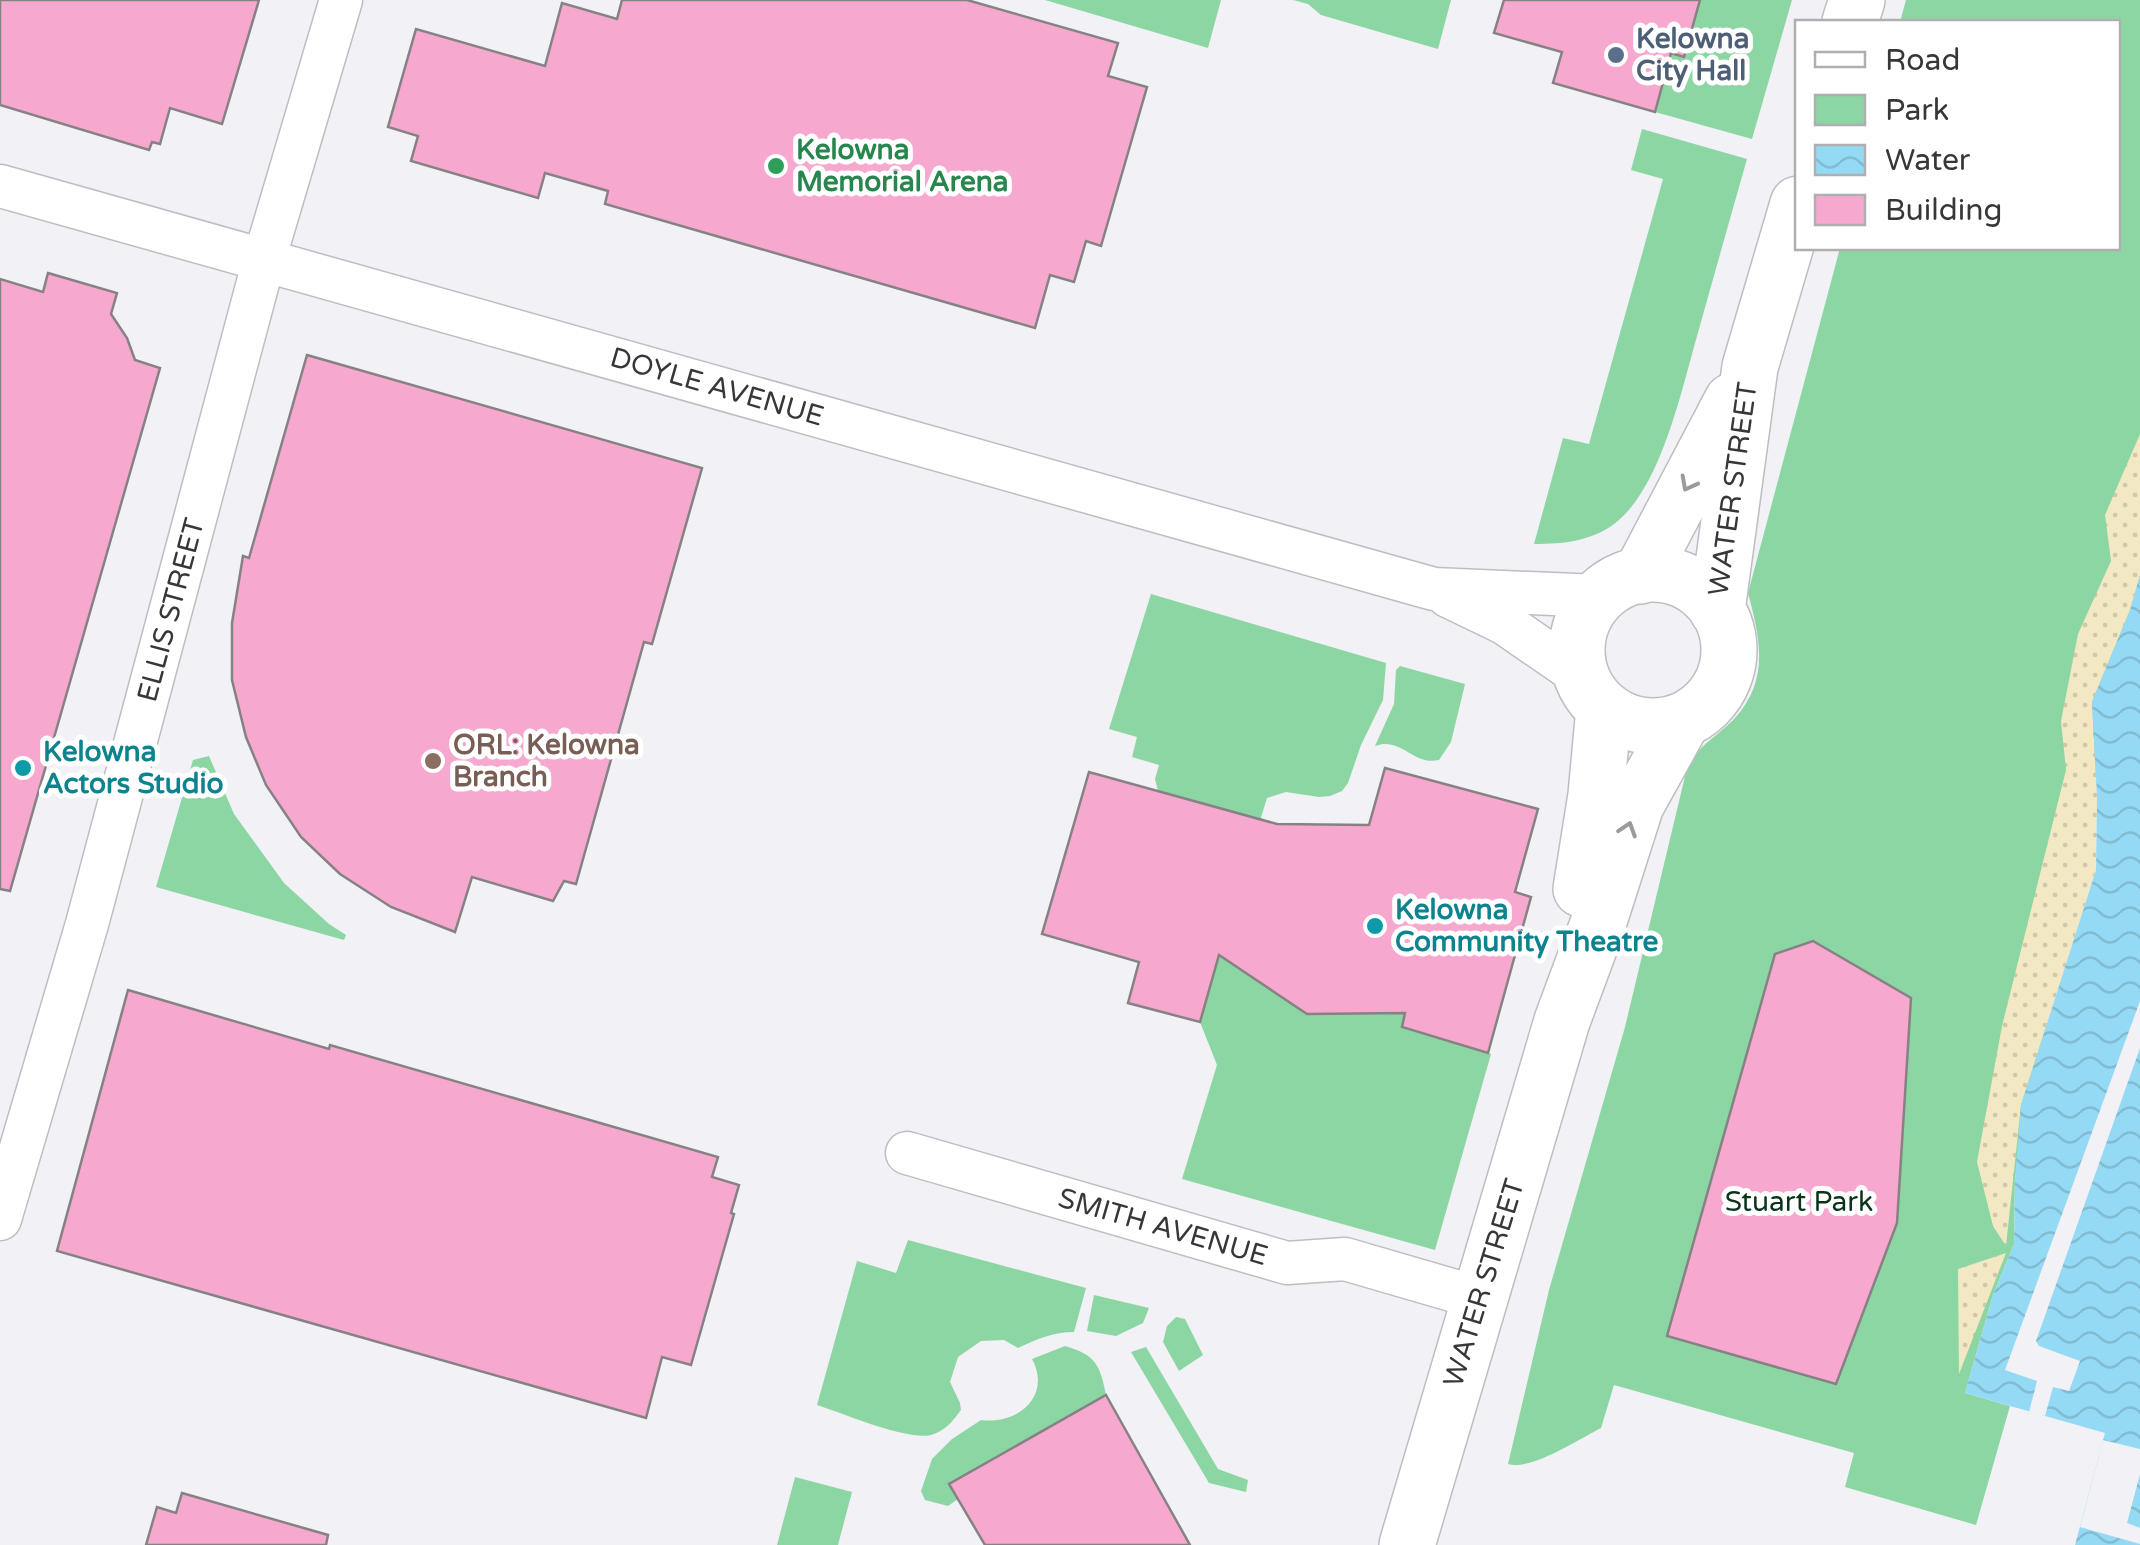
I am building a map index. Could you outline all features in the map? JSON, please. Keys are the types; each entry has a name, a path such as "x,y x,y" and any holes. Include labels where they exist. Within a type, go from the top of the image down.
{"main road":[{"name":"WATER STREET","path":"1717,610 1750,367 1795,214"},
{"name":"WATER STREET","path":"1619,586 1750,367"},
{"path":"1662,575 1685,581 1703,593 1717,610 1726,630 1729,652 1716,693 1701,709 1661,726 1640,725 1620,719 1592,692 1576,656 1578,636 1585,615 1619,586 1662,575"},
{"name":"WATER STREET","path":"1562,1021 1596,795 1592,692"},
{"name":"WATER STREET","path":"1407,1545 1562,1021 1636,806 1682,720"}],"street":[{"name":"ELLIS STREET","path":"0,1219 87,924 264,260 341,0"},
{"name":"DOYLE AVENUE","path":"0,186 1434,589 1504,622 1592,692"},
{"name":"DOYLE AVENUE","path":"1434,589 1619,586"},
{"name":"SMITH AVENUE","path":"907,1153 1287,1264 1345,1259 1479,1298"}],"green space":[{"path":"1045,0 1221,0 1208,48"},
{"path":"1293,0 1451,0 1438,49 1321,15 1308,4"},
{"path":"1700,0 1792,0 1752,139 1655,112 1671,53 1684,56"},
{"name":"Stuart Park","path":"1906,0 2140,0 2140,575 2015,1178 2014,1244 1993,1295 1965,1393 2010,1406 1976,1525 1845,1487 1854,1453 1614,1385 1601,1428 1542,1459 1508,1464 1549,1290 1625,1027 1687,768 1697,753 1735,718 1758,673 1756,626 1748,593 1839,250 2120,250 2120,20 1901,20"},
{"path":"1642,129 1747,159 1678,403 1648,481 1620,519 1601,532 1568,542 1534,544 1563,438 1589,444 1663,179 1631,170"},
{"path":"1151,594 1386,663 1383,700 1342,791 1319,797 1286,792 1267,798 1259,824 1257,818 1158,791 1155,779 1159,765 1132,757 1137,737 1109,729"},
{"path":"1400,666 1465,684 1451,742 1439,760 1422,759 1392,745 1375,746 1394,704 1396,670"},
{"path":"209,756 234,814 284,883 346,935 344,940 156,887 193,760"},
{"path":"1219,955 1307,1014 1375,1007 1405,1014 1402,1027 1491,1054 1435,1250 1182,1179 1217,1065 1200,1022"},
{"path":"908,1240 1086,1288 1074,1332 1045,1337 1018,1348 1004,1340 981,1341 958,1357 950,1382 961,1410 945,1428 921,1436 817,1405 857,1261 896,1273"},
{"path":"1094,1295 1149,1308 1143,1323 1116,1336 1087,1331"},
{"path":"1176,1317 1185,1319 1203,1355 1179,1371 1163,1342 1167,1326"},
{"path":"1065,1346 1084,1353 1095,1363 1106,1395 949,1484 958,1499 948,1506 925,1500 921,1491 932,1459 952,1439 981,1420 1019,1413 1038,1385 1032,1359"},
{"path":"1146,1347 1218,1469 1248,1480 1246,1492 1209,1483 1131,1352"},
{"path":"795,1477 852,1492 838,1545 777,1545"}],"sand":[{"path":"2140,434 2140,575 2130,610 2092,702 2096,870 2021,1105 2006,1246 1993,1226 1977,1162 2002,1026 2066,770 2061,721 2078,634 2111,561 2105,515"},
{"path":"2006,1253 1959,1374 1958,1269"}],"water":[{"path":"2140,575 2140,1545 2075,1545 2105,1433 1965,1393 1993,1295 2014,1244 2021,1105 2096,870 2092,702 2130,610"}],"pier":[{"path":"2140,1001 2140,1048 2036,1341 2039,1346 2080,1361 2069,1391 2053,1387 2045,1416 2029,1412 2037,1381 2005,1370"},
{"path":"2103,1440 2140,1449 2140,1474 2127,1523 2140,1528 2140,1544 2080,1527"}],"building":[{"path":"0,0 259,0 222,124 170,108 160,144 152,142 149,150 0,105"},
{"name":"Kelowna Memorial Arena","path":"622,0 967,0 1118,43 1108,76 1147,87 1101,246 1086,241 1074,282 1050,275 1035,328 605,204 608,191 545,173 538,198 411,161 418,136 388,127 416,29 545,66 562,3 617,19"},
{"name":"Kelowna City Hall","path":"1504,0 1700,0 1684,57 1671,53 1655,112 1553,83 1562,52 1494,33"},
{"path":"48,273 117,293 111,314 127,338 135,360 160,368 10,891 0,889 0,279 43,292"},
{"path":"307,355 702,468 652,644 644,642 576,884 564,881 553,901 472,877 455,932 391,907 340,874 301,837 266,785 246,737 232,680 232,623 243,556 249,558"},
{"name":"Kelowna Community Theatre","path":"1385,768 1538,809 1515,892 1531,897 1488,1053 1402,1027 1405,1013 1307,1014 1219,955 1200,1022 1128,1003 1139,962 1042,934 1089,772 1277,824 1369,825"},
{"path":"1813,941 1911,998 1897,1223 1836,1384 1667,1336 1775,954"},
{"path":"128,990 718,1157 712,1177 739,1185 691,1365 662,1357 646,1418 57,1251"},
{"path":"1106,1395 1190,1545 985,1545 949,1484"},
{"path":"182,1493 328,1535 326,1545 146,1545 157,1507 176,1513"}],"place":[{"name":"Kelowna City Hall","path":"1616,55"},
{"name":"Kelowna Memorial Arena","path":"776,166"},
{"name":"ORL: Kelowna Branch","path":"433,761"},
{"name":"Kelowna Actors Studio","path":"23,768"},
{"name":"Kelowna Community Theatre","path":"1375,926"}]}
